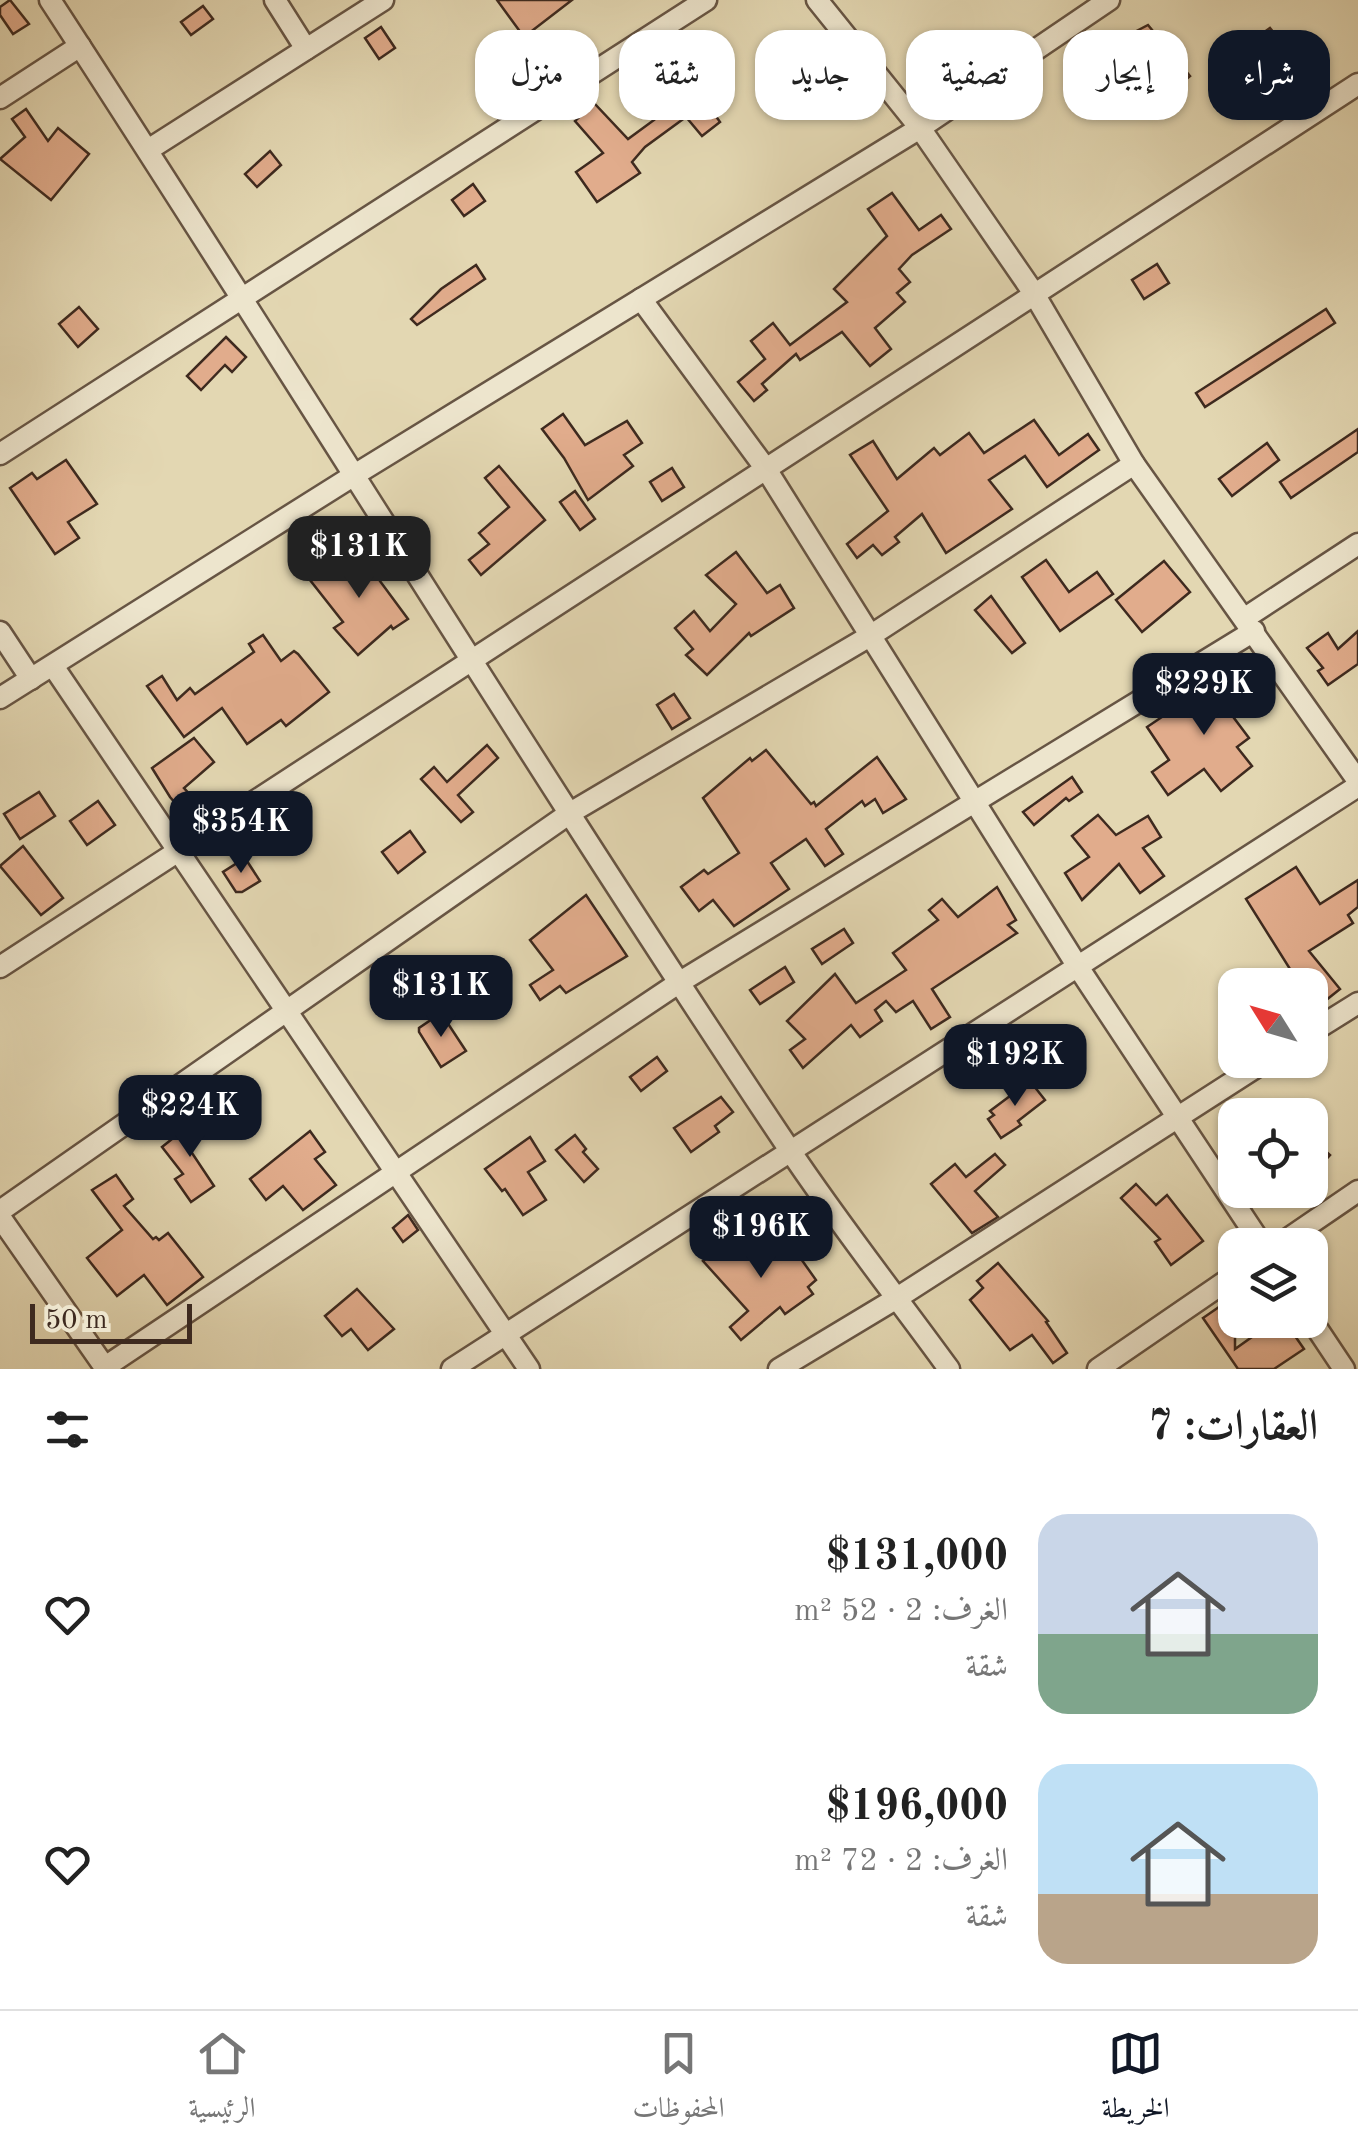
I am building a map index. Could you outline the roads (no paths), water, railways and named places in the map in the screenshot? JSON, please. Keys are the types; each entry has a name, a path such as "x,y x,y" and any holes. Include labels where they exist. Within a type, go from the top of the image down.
{"street":[{"path":"50,0 356,474 470,664 791,1153 949,1369"},
{"path":"275,0 306,49"},
{"path":"148,150 383,0"},
{"path":"0,454 706,0"},
{"path":"452,1369 1358,783 1134,464 1033,292 920,128 817,0"},
{"path":"0,698 920,128 1109,0"},
{"path":"0,98 80,46"},
{"path":"0,966 470,664 1033,292 1355,91"},
{"path":"641,299 766,468 1078,967 1251,1228"},
{"path":"1134,464 870,636 570,813 0,1214 106,1368 680,982 975,803 1249,625 1358,544"},
{"path":"0,632 31,679"},
{"path":"52,666 529,1369"},
{"path":"1328,1022 1358,1003"},
{"path":"779,1369 897,1298 1238,1078"},
{"path":"1304,1228 1358,1191"},
{"path":"1098,1369 1218,1287"},
{"path":"1323,1338 1344,1369"}]}
